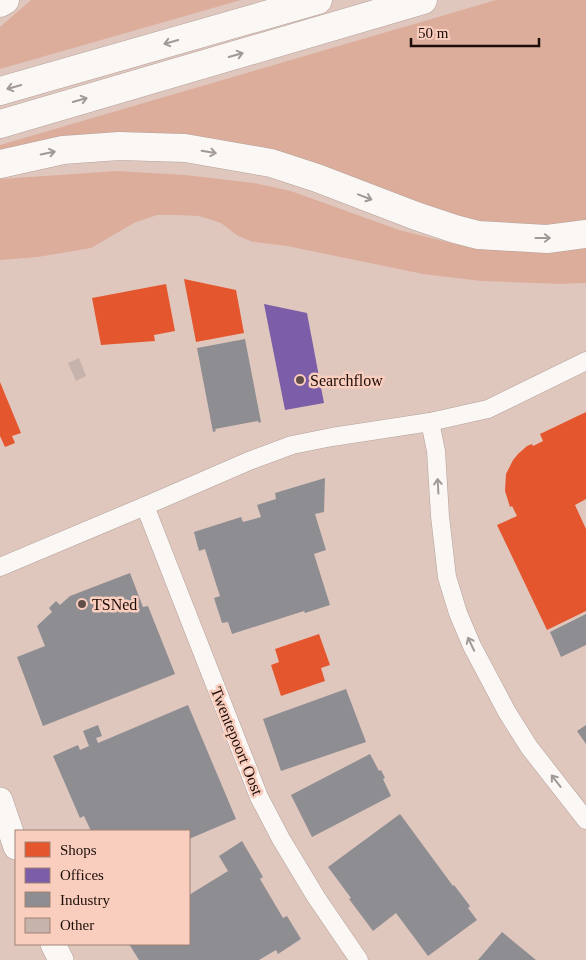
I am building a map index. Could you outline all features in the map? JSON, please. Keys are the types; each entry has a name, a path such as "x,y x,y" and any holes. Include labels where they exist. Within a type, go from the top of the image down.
{"highway":[{"path":"0,3 4,0"},
{"path":"0,91 318,0"},
{"path":"0,124 423,0"},
{"path":"0,164 63,150 119,146 185,148 271,163 317,178 416,216 478,235 547,239 586,234"}],"main road":[{"path":"0,800 15,844"},
{"path":"47,945 51,960"},
{"path":"54,945 61,960"}],"street":[{"path":"0,567 249,461 292,445 430,422 488,410 586,362"},
{"path":"430,422 436,451 440,516 447,577 458,613 472,646 516,726 529,747 586,820"},
{"name":"Twentepoort Oost","path":"145,506 259,797 316,898 359,960"}],"shaded area":[{"path":"31,0 241,0 0,69 0,27"},
{"path":"496,0 586,0 586,223 546,227 460,220 281,156 0,154 0,145"},
{"path":"117,171 185,175 254,183 291,191 399,230 475,249 548,249 586,244 586,283 481,281 423,274 287,246 253,242 238,236 221,223 199,216 176,215 157,215 134,223 91,248 38,257 0,260 0,179"}],"building: Shops":[{"path":"184,279 236,290 244,333 196,342"},
{"path":"166,284 175,331 154,335 155,341 101,345 92,298"},
{"path":"0,382 21,433 12,436 15,443 5,447 0,436"},
{"path":"586,412 586,499 575,505 586,529 586,611 547,630 497,525 517,516 512,506 510,507 505,491 506,474 518,454 527,446 532,444 533,446 543,441 540,434"},
{"path":"319,634 330,665 321,668 325,681 281,696 271,665 279,662 275,649"}],"building: Offices":[{"path":"264,304 307,313 324,403 285,410"}],"building: Industry":[{"path":"245,339 261,422 215,429 216,431 213,432 197,348"},
{"path":"325,478 324,512 315,514 326,550 314,554 330,605 305,613 304,611 232,634 228,622 222,623 214,598 220,596 205,549 199,551 194,532 241,517 243,522 261,517 257,505 276,499 275,493"},
{"path":"130,573 143,607 148,606 175,674 43,726 17,657 45,646 37,626 52,612 49,608 56,601 60,605 70,596"},
{"path":"586,614 586,645 561,657 550,632"},
{"path":"346,689 366,742 281,771 263,719"},
{"path":"188,705 236,819 190,839 190,830 91,830 84,816 80,818 53,756 78,745 80,750 89,746 83,731 98,725 102,736 96,738 98,743"},
{"path":"586,725 586,744 577,731"},
{"path":"370,754 385,778 383,779 391,796 312,837 291,795"},
{"path":"400,814 470,906 468,908 477,920 428,956 396,913 373,931 328,867"},
{"path":"242,841 263,877 260,879 283,918 287,916 301,939 278,954 276,950 259,960 139,960 130,945 190,945 190,894 228,871 219,856"},
{"path":"502,932 536,960 478,960"}],"building: Other":[{"path":"79,358 86,376 76,381 68,363"}],"place":[{"name":"Searchflow","path":"300,380"},
{"name":"TSNed","path":"82,604"}]}
